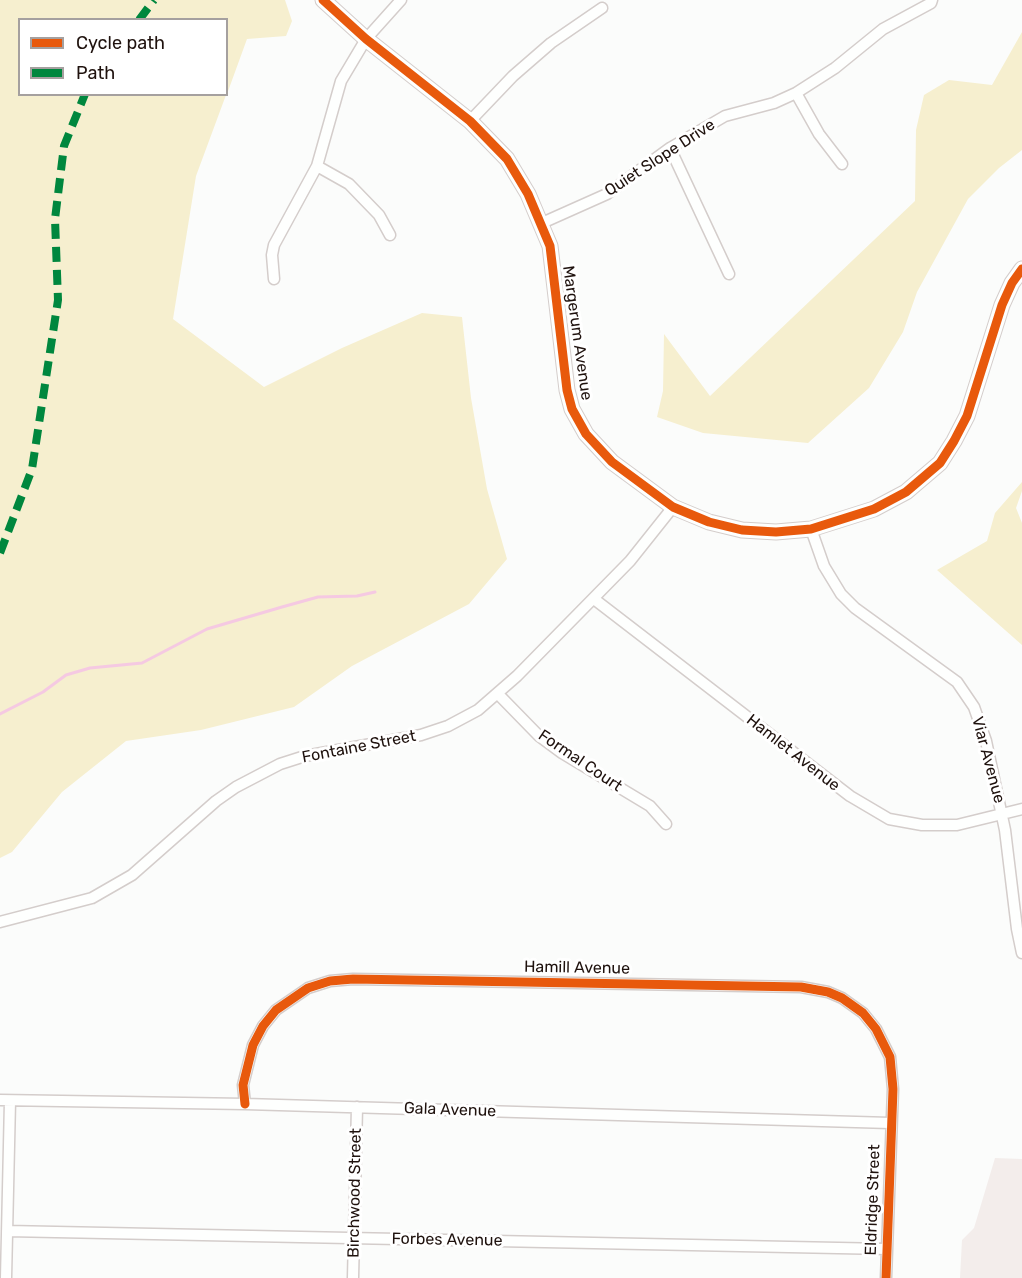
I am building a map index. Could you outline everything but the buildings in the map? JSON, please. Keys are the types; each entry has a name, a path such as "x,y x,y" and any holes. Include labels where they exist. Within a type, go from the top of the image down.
{"street":[{"name":"Margerum Avenue","path":"323,0 366,39 470,121 507,159 528,194 550,246 567,390 572,410 586,434 612,462 673,507 709,522 742,530 776,532 811,529 874,509 906,492 940,463 954,441 967,416 1002,305 1012,283 1022,269"},
{"path":"274,279 272,255 274,245 317,166 341,81 366,39 401,0"},
{"name":"Quiet Slope Drive","path":"542,223 606,194 670,148 725,116 774,103 796,93 836,68 883,29 931,2"},
{"path":"470,121 513,76 551,43 602,8"},
{"path":"796,93 819,134 842,164"},
{"path":"670,148 729,274"},
{"path":"317,166 349,184 379,215 390,235"},
{"name":"Fontaine Street","path":"0,922 92,898 132,875 216,801 236,787 280,764 305,756 421,735 448,726 478,710 498,694 594,599 630,561 673,507"},
{"name":"Viar Avenue","path":"811,529 824,566 841,594 855,608 957,682 974,707 986,741 1002,814 1022,952"},
{"name":"Hamlet Avenue","path":"594,599 850,796 889,819 922,825 957,825 1022,809"},
{"name":"Formal Court","path":"498,694 539,736 561,753 650,806 666,824"},
{"name":"Hamill Avenue","path":"245,1104 243,1085 253,1045 263,1026 276,1010 308,988 330,981 353,979 801,987 828,992 842,998 863,1013 876,1029 890,1057 893,1089 890,1123"},
{"path":"5,1101 6,1278"},
{"name":"Gala Avenue","path":"5,1101 245,1104 890,1123"},
{"name":"Birchwood Street","path":"353,1278 357,1107"},
{"name":"Eldridge Street","path":"886,1278 890,1123"},
{"name":"Forbes Avenue","path":"7,1231 887,1249"}],"shaded area":[{"path":"0,0 285,0 292,21 286,36 247,39 228,91 228,18 18,18 18,96 226,96 196,176 173,319 264,387 342,348 422,313 462,317 471,398 487,489 507,559 469,604 352,666 294,707 201,730 126,741 62,792 12,852 0,858"},
{"path":"1022,32 1022,150 999,168 968,199 917,292 903,332 869,388 808,443 703,433 657,417 663,391 664,334 710,396 915,201 916,130 924,95 949,80 992,85"},
{"path":"1022,482 1022,491 1016,508 1022,523 1022,645 937,570 987,541 995,513"},
{"path":"995,1158 1022,1159 1022,1278 960,1278 962,1240 974,1228"}],"waterway":[{"path":"0,714 43,692 66,675 90,668 142,663 207,629 318,597 357,596 375,592"}],"marked path":[{"path":"140,18 154,0"},
{"path":"0,553 32,469 58,300 55,219 64,146 84,96"}],"cycle path":[{"path":"323,0 366,39 470,121 507,159 528,194 550,246 567,390 572,409 586,434 612,462 673,507 709,522 742,530 776,532 811,529 874,509 906,492 940,463 954,441 967,416 1002,305 1012,283 1022,269"},
{"path":"245,1104 243,1085 253,1045 263,1026 276,1010 308,988 330,981 353,979 801,987 828,992 842,998 863,1013 876,1029 890,1057 893,1089 886,1278"}]}
